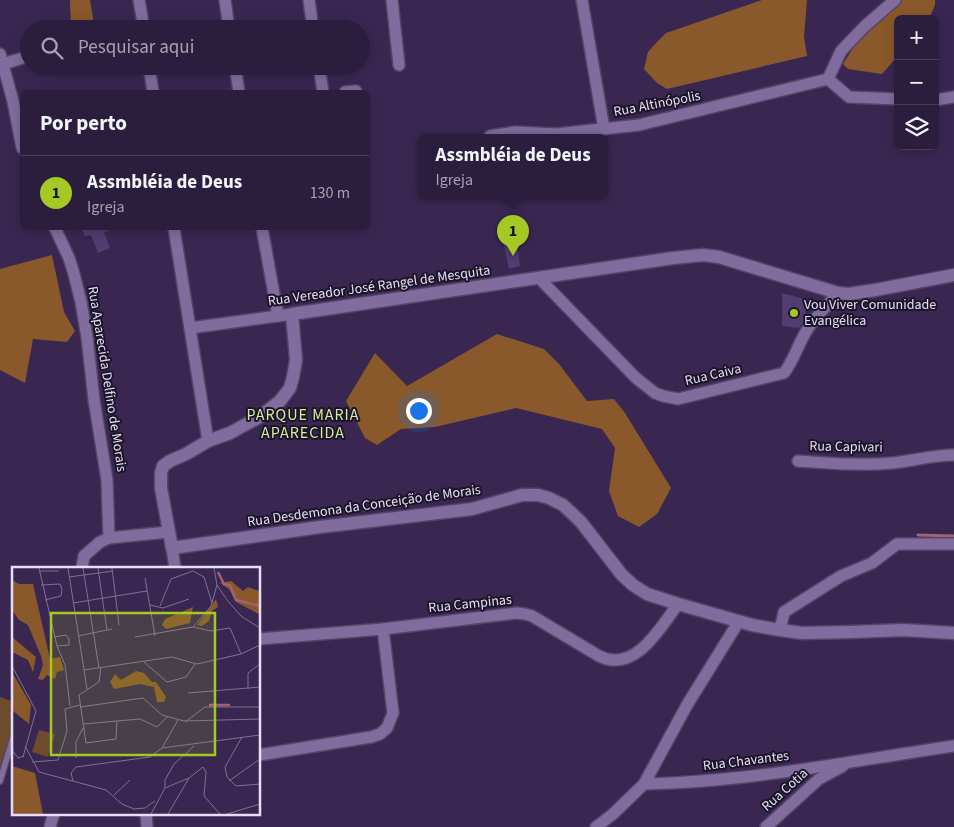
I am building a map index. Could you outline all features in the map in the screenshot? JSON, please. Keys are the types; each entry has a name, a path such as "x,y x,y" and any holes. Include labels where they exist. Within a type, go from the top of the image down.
{"street":[{"path":"139,0 142,20"},
{"path":"225,0 228,20"},
{"path":"309,0 312,20"},
{"path":"392,0 399,65"},
{"path":"582,0 604,129"},
{"path":"894,99 849,97 828,79 842,51 895,0"},
{"path":"20,57 2,59 20,131"},
{"path":"150,75 153,90"},
{"path":"236,75 239,90"},
{"path":"320,75 323,90"},
{"name":"Rua Altinópolis","path":"502,134 515,132 556,134 639,126 828,79"},
{"path":"939,99 954,97"},
{"name":"Rua Aparecida Delfino de Morais","path":"56,230 69,258 81,302 107,480 109,538"},
{"path":"174,230 208,441"},
{"path":"262,230 278,316"},
{"name":"Rua Vereador José Rangel de Mesquita","path":"190,328 703,255 719,257 838,293 848,294 954,275"},
{"name":"Rua Caiva","path":"539,278 636,378 655,393 678,398 784,373 790,366 807,329 838,293"},
{"path":"175,567 161,488 160,473 163,466 208,441 230,433 262,416 280,401 290,388 296,360 292,314"},
{"name":"Rua Capivari","path":"798,461 870,465 954,454"},
{"name":"Rua Desdemona da Conceição de Morais","path":"172,548 320,527 472,509 522,495 538,495 563,505 581,522 622,575 632,585 647,594 752,625 780,630 811,633 903,630 954,633"},
{"path":"82,567 84,556 100,542 109,538 168,532"},
{"path":"780,630 784,612 841,576 872,564 897,544 954,544"},
{"name":"Rua Campinas","path":"260,639 383,629 509,614 525,614 542,621 608,660 616,661 624,660 639,652 678,604"},
{"path":"596,827 613,814 644,784 687,705 739,621"},
{"path":"260,755 371,736 380,734 387,728 393,713 383,629"},
{"name":"Rua Chavantes","path":"644,784 756,776 954,746"},
{"name":"Rua Cotia","path":"766,827 819,779 851,761"},
{"path":"50,827 54,814"},
{"path":"146,814 147,827"}],"lane":[{"path":"0,781 12,741"}],"shaded area":[{"path":"70,0 90,0 93,20 71,20"},
{"path":"762,0 807,0 804,37 807,56 667,89 657,83 644,69 648,52 666,33"},
{"path":"902,0 935,0 931,15 894,15 894,60 882,74 848,69 843,64 855,45"},
{"path":"52,255 64,312 75,331 67,342 33,339 25,383 0,370 0,269"},
{"path":"497,334 544,349 559,364 587,401 614,399 625,413 671,488 657,514 639,527 618,516 609,491 615,448 602,429 516,408 435,427 401,429 377,445 365,438 346,401 375,353 407,386"},
{"path":"0,697 12,701 12,733 0,771"}],"building":[{"path":"82,230 109,230 104,232 110,248 98,253 91,235 85,236"},
{"path":"517,243 520,266 509,269 504,245"},
{"name":"Vou Viver Comunidade Evangélica","path":"782,293 809,300 803,322 799,328 782,326"}],"waterway":[{"path":"918,535 954,536"}],"place":[{"name":"Assmbléia de Deus","path":"513,256"},
{"name":"Vou Viver Comunidade Evangélica","path":"794,313"}],"district":[{"name":"PARQUE MARIA APARECIDA","path":"303,424"}]}
